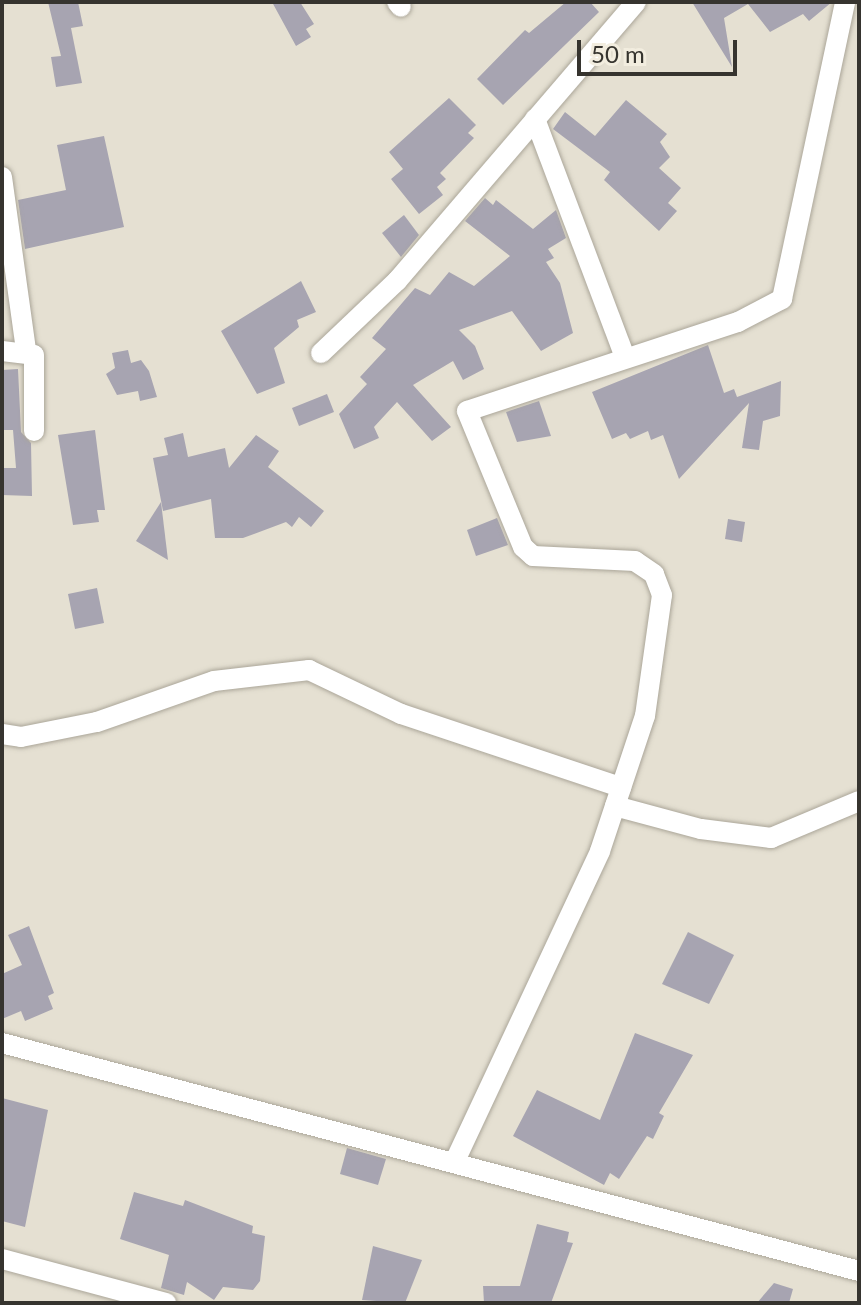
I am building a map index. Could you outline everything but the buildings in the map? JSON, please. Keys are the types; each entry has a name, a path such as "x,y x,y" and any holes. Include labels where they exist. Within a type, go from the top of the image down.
{"street":[{"path":"321,353 397,281 636,2"},
{"path":"455,1161 600,851 645,716 662,595 654,574 635,561 533,556 523,547 467,411 738,322 782,299 845,2"},
{"path":"535,119 625,357"},
{"path":"2,177 26,351"},
{"path":"2,351 26,351 34,355 34,431"},
{"path":"2,734 21,737 97,722 214,681 309,670 401,714 701,829 771,838 859,801"},
{"path":"2,1043 455,1161 859,1271"},
{"path":"2,1259 166,1303"}]}
